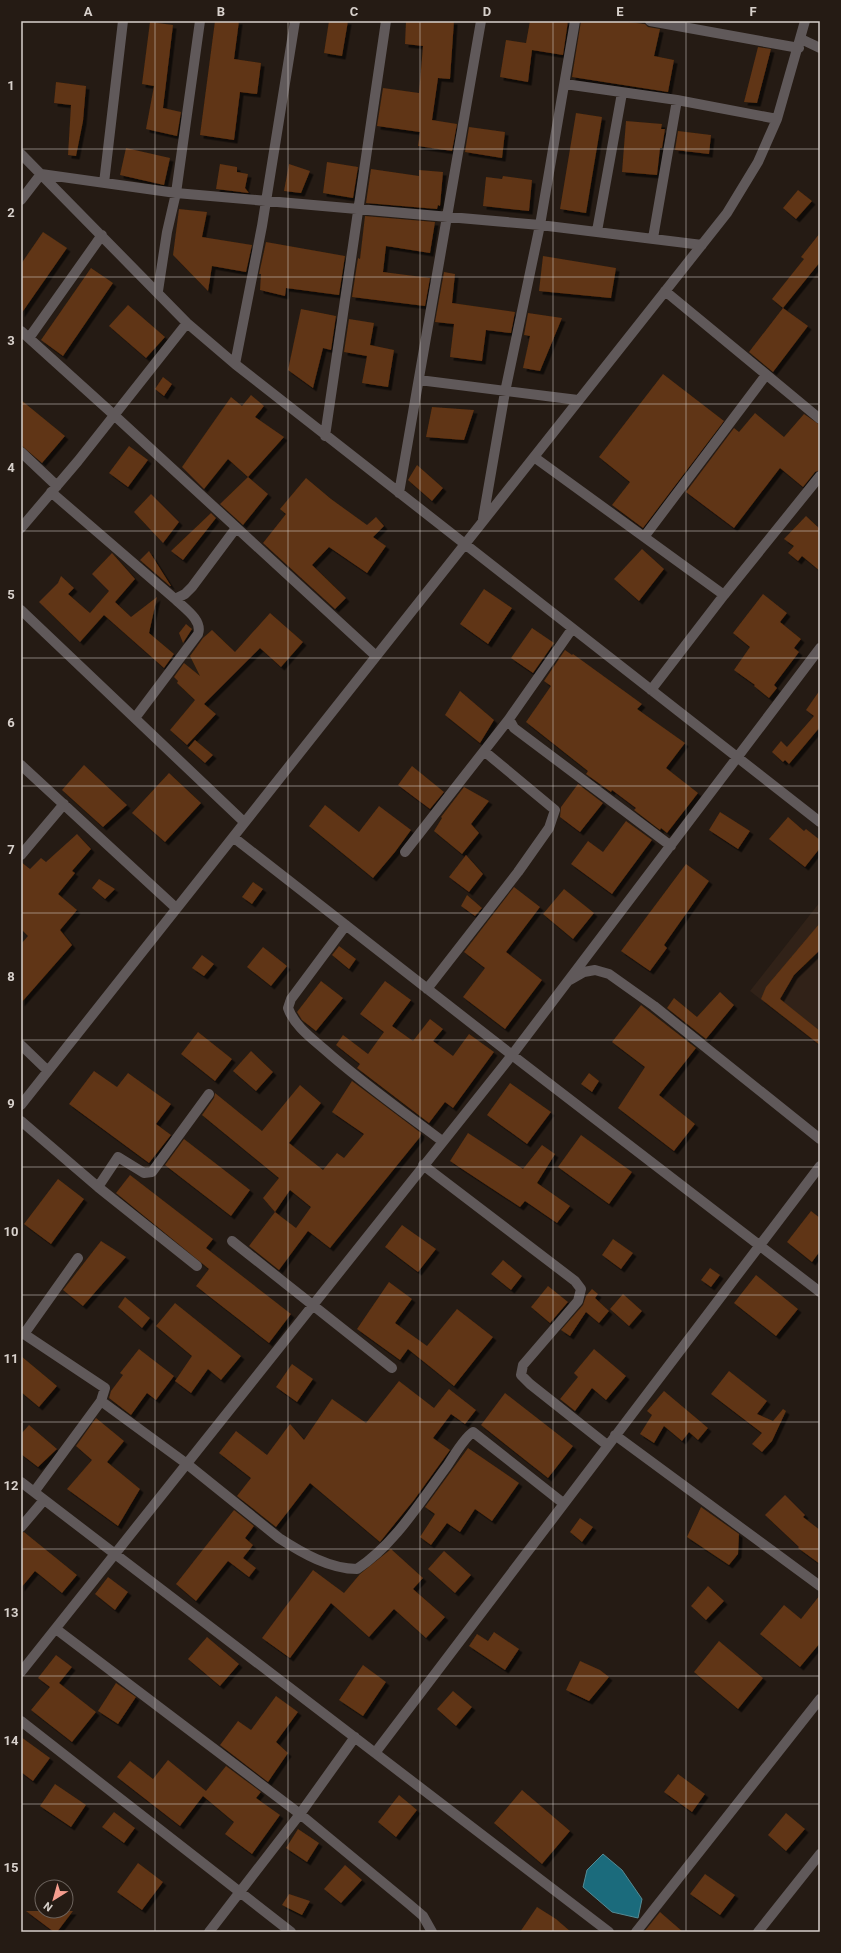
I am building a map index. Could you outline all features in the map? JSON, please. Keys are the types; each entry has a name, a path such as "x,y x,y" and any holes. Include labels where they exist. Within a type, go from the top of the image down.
{"street":[{"path":"104,183 123,21"},
{"path":"158,291 166,232 176,193 200,21"},
{"path":"235,364 266,202 295,21"},
{"path":"325,436 386,21"},
{"path":"399,493 481,21"},
{"path":"482,521 505,392 540,225 575,21"},
{"path":"650,21 800,43 820,48"},
{"path":"21,1105 726,213 758,162 777,119 800,43 805,21"},
{"path":"565,84 677,100 777,119"},
{"path":"597,230 622,93"},
{"path":"653,238 677,100"},
{"path":"21,154 158,291 187,323 235,364 325,436 820,822"},
{"path":"41,174 176,193 597,230 702,245"},
{"path":"21,200 41,174"},
{"path":"102,235 25,335 376,656"},
{"path":"665,292 820,419"},
{"path":"21,528 187,323"},
{"path":"644,537 766,375"},
{"path":"419,380 578,400"},
{"path":"21,452 54,489 175,599 198,622 200,628 198,634 135,718"},
{"path":"534,457 724,595"},
{"path":"651,690 724,595 820,476"},
{"path":"175,599 185,594 192,587 236,528"},
{"path":"21,610 244,822"},
{"path":"405,852 509,719 572,629"},
{"path":"21,1672 442,1141 512,1055 820,648"},
{"path":"509,719 514,728 671,846"},
{"path":"427,989 518,872 549,828 555,810 484,751"},
{"path":"22,770 64,804 176,908"},
{"path":"21,855 64,804"},
{"path":"233,836 427,989 820,1292"},
{"path":"346,925 291,999 288,1008 291,1016 307,1034 351,1073 442,1141"},
{"path":"563,986 584,972 595,970 609,974 654,1006 820,1139"},
{"path":"21,1045 48,1071"},
{"path":"98,1187 118,1157 144,1173 152,1172 209,1094"},
{"path":"21,1120 98,1187 197,1266"},
{"path":"423,1165 575,1281 581,1289 578,1301 523,1365 521,1375 530,1384 607,1446"},
{"path":"375,1753 563,1503 820,1166"},
{"path":"232,1241 392,1368"},
{"path":"34,1492 101,1401 105,1388 23,1333 78,1258"},
{"path":"101,1401 187,1464 280,1538 313,1556 346,1569 357,1569 368,1562 392,1538 473,1432 563,1503"},
{"path":"615,1435 820,1586"},
{"path":"21,1482 609,1932"},
{"path":"21,1527 44,1500"},
{"path":"56,1629 300,1814 410,1904 423,1916 432,1932"},
{"path":"636,1932 820,1699"},
{"path":"21,1721 291,1932"},
{"path":"209,1932 300,1814 355,1737"},
{"path":"758,1932 820,1854"}],"shaded area":[{"path":"820,902 820,1046 750,991"}],"water":[{"path":"603,1854 622,1870 642,1899 638,1918 612,1912 583,1887 587,1870"}],"building":[{"path":"215,21 239,21 234,59 261,63 257,94 240,92 234,140 200,135"},
{"path":"329,21 348,21 342,56 324,53"},
{"path":"406,21 454,21 450,79 438,78 432,120 457,124 452,151 418,146 420,132 377,126 383,88 419,93 423,46 405,44"},
{"path":"530,21 568,21 563,55 532,50 528,82 500,77 506,40 526,43"},
{"path":"581,21 620,21 645,24 648,27 660,29 654,56 674,60 668,92 572,77"},
{"path":"150,22 173,25 163,108 181,112 177,136 146,129 154,86 142,84"},
{"path":"758,47 771,49 757,103 744,102"},
{"path":"56,82 86,86 83,121 76,156 68,155 71,105 54,103"},
{"path":"576,113 602,117 586,213 560,209"},
{"path":"626,121 662,124 661,129 665,129 662,148 660,148 657,175 622,172"},
{"path":"469,127 505,132 502,158 465,152"},
{"path":"678,131 711,135 709,154 675,150"},
{"path":"126,148 170,158 164,185 120,175"},
{"path":"327,162 358,167 353,198 323,193"},
{"path":"220,164 237,167 237,172 248,174 245,188 249,193 216,189"},
{"path":"289,164 310,171 301,193 284,191"},
{"path":"371,169 419,176 419,170 443,172 440,206 438,205 437,209 366,203"},
{"path":"503,176 532,180 529,211 483,206 486,177 502,179"},
{"path":"798,190 812,201 796,219 783,208"},
{"path":"179,209 207,212 202,237 252,245 246,272 212,266 208,291 173,255"},
{"path":"365,216 435,222 430,253 386,246 383,272 430,278 425,306 352,297 358,258 360,259"},
{"path":"43,232 67,248 21,314 21,264"},
{"path":"820,233 820,262 783,308 772,299 804,259 801,257"},
{"path":"266,242 345,256 339,295 286,288 285,296 260,290 261,274 259,274"},
{"path":"543,256 616,268 611,298 539,291"},
{"path":"91,268 113,283 63,356 41,340"},
{"path":"444,272 455,274 452,303 515,312 511,333 486,330 482,361 450,357 454,324 435,322"},
{"path":"128,305 165,337 146,358 109,326"},
{"path":"783,308 808,326 773,372 749,352"},
{"path":"301,309 336,316 331,350 323,348 313,388 288,370"},
{"path":"528,313 562,318 540,371 523,368 530,336 524,335"},
{"path":"349,319 374,323 370,345 394,350 388,387 362,383 367,356 344,352"},
{"path":"663,374 724,421 643,528 612,505 630,482 599,457"},
{"path":"163,377 172,384 164,396 155,389"},
{"path":"251,395 264,406 255,417 284,437 248,477 228,459 204,489 182,467 231,397 242,406"},
{"path":"21,400 65,436 42,463 21,445"},
{"path":"432,407 474,410 464,440 426,437"},
{"path":"755,413 784,437 804,414 820,425 820,470 815,472 803,487 780,468 734,528 686,492 734,428 739,432"},
{"path":"129,446 148,460 128,487 109,473"},
{"path":"417,465 443,488 432,501 408,480"},
{"path":"248,477 268,494 243,525 220,504"},
{"path":"306,478 331,499 367,525 376,517 384,526 373,537 386,546 367,573 329,547 312,565 346,598 335,609 263,543 286,514 280,509"},
{"path":"151,494 179,522 163,543 134,512"},
{"path":"211,513 216,518 183,560 171,551"},
{"path":"806,516 820,529 820,571 802,556 798,561 788,553 794,546 784,539"},
{"path":"642,549 664,569 639,601 614,579"},
{"path":"149,551 171,586 140,560"},
{"path":"112,553 135,579 115,602 131,617 157,597 149,633 174,654 164,668 104,615 80,642 39,602 58,583 61,576 74,588 68,594 90,613 109,591 92,574"},
{"path":"484,589 512,608 488,644 460,624"},
{"path":"763,594 787,613 780,622 801,639 794,648 799,652 774,685 777,688 769,698 754,686 755,685 734,670 750,647 733,633"},
{"path":"270,613 303,642 281,667 260,648 204,704 216,714 187,745 170,730 195,700 177,683 178,681 174,677 184,663 200,676 190,656 203,638 212,630 235,652"},
{"path":"186,624 192,629 183,643 179,633"},
{"path":"532,628 554,643 533,673 511,658"},
{"path":"565,650 572,655 573,654 642,704 637,709 685,743 666,768 698,793 667,833 661,828 660,830 634,810 636,808 612,790 611,792 586,774 588,771 526,722 551,686 544,681"},
{"path":"820,690 820,727 789,764 785,760 783,762 772,752 781,741 787,747 814,716 806,710"},
{"path":"460,691 494,720 480,743 445,715"},
{"path":"195,740 213,755 205,763 188,748"},
{"path":"84,765 127,805 103,827 62,790"},
{"path":"412,766 444,792 430,809 398,785"},
{"path":"169,773 201,803 165,842 132,813"},
{"path":"578,784 603,803 580,832 560,817 561,807"},
{"path":"464,787 489,801 471,824 479,833 462,854 434,831 442,818 441,817"},
{"path":"325,805 359,832 379,806 411,830 373,878 309,826"},
{"path":"720,812 750,831 738,849 709,830"},
{"path":"788,817 804,831 806,829 820,840 820,848 805,867 769,839"},
{"path":"626,821 652,840 612,894 571,864 588,841 603,852"},
{"path":"77,834 91,849 72,871 75,873 58,894 77,910 60,930 72,945 21,1003 21,944 28,936 21,929 21,862 30,869 41,858 46,862"},
{"path":"466,855 483,874 469,892 449,877"},
{"path":"686,864 709,881 664,945 667,948 650,971 621,951"},
{"path":"99,879 115,889 105,899 92,888"},
{"path":"253,882 263,889 252,904 242,897"},
{"path":"514,887 540,907 506,952 542,980 505,1029 463,997 485,968 464,952"},
{"path":"564,889 594,913 573,939 543,914"},
{"path":"467,895 482,908 475,916 461,906"},
{"path":"820,923 820,950 794,975 780,999 820,1031 820,1045 761,999 766,987"},
{"path":"339,946 356,959 349,969 332,955"},
{"path":"263,947 287,966 271,986 247,967"},
{"path":"202,955 214,964 204,976 192,968"},
{"path":"321,981 343,998 316,1031 302,1020 297,1012"},
{"path":"385,981 411,1000 392,1026 413,1041 430,1019 443,1029 433,1041 453,1056 469,1034 494,1052 453,1108 445,1102 429,1123 357,1068 360,1064 336,1045 343,1035 368,1054 384,1032 360,1014"},
{"path":"720,992 734,1005 706,1039 667,1008 674,998 697,1017"},
{"path":"641,1005 696,1048 659,1095 695,1124 674,1151 618,1108 645,1067 612,1042"},
{"path":"198,1032 232,1059 215,1081 181,1054"},
{"path":"251,1051 273,1072 256,1091 233,1071"},
{"path":"94,1071 117,1087 128,1073 171,1104 156,1124 171,1135 149,1163 69,1104"},
{"path":"589,1073 599,1081 592,1092 581,1084"},
{"path":"352,1081 421,1133 420,1137 330,1248 308,1231 279,1270 249,1246 275,1212 263,1198 279,1178 202,1115 214,1098 215,1093 262,1131 300,1085 321,1103 289,1143 323,1170 337,1153 344,1158 364,1134 332,1112","holes":["290,1190 311,1207 296,1228 275,1212"]},
{"path":"510,1083 551,1112 527,1144 487,1115"},
{"path":"468,1133 523,1169 542,1145 555,1154 537,1183 570,1206 557,1223 525,1201 520,1207 450,1161"},
{"path":"581,1135 632,1172 609,1204 558,1167"},
{"path":"184,1139 250,1190 231,1216 165,1165"},
{"path":"130,1175 213,1239 206,1248 291,1314 269,1343 196,1286 209,1269 116,1193"},
{"path":"58,1179 84,1199 51,1244 24,1224"},
{"path":"811,1211 820,1218 820,1251 812,1262 787,1242"},
{"path":"402,1225 436,1249 418,1272 385,1247"},
{"path":"613,1239 633,1253 621,1269 602,1255"},
{"path":"101,1241 126,1257 83,1306 63,1290"},
{"path":"503,1260 522,1276 511,1290 491,1274"},
{"path":"710,1268 720,1275 711,1287 701,1280"},
{"path":"756,1275 798,1309 776,1336 734,1303"},
{"path":"389,1282 412,1299 395,1323 427,1346 457,1309 493,1337 454,1386 408,1349 400,1360 357,1329"},
{"path":"548,1286 568,1302 550,1323 531,1307"},
{"path":"592,1289 598,1294 595,1298 609,1311 599,1323 586,1312 570,1336 561,1330 583,1305 586,1296"},
{"path":"623,1294 642,1311 629,1326 610,1309"},
{"path":"125,1297 150,1318 142,1328 118,1307"},
{"path":"175,1303 241,1356 221,1380 208,1369 191,1393 175,1381 192,1356 156,1326"},
{"path":"139,1349 174,1376 156,1400 147,1393 131,1415 109,1398 111,1391 123,1375 120,1373"},
{"path":"594,1349 626,1376 606,1400 592,1388 575,1411 560,1399 578,1377 574,1373"},
{"path":"21,1356 57,1386 39,1407 21,1392"},
{"path":"292,1364 313,1379 297,1402 276,1387"},
{"path":"729,1371 767,1401 757,1414 773,1421 783,1409 786,1411 772,1441 762,1452 752,1444 762,1433 711,1394"},
{"path":"399,1381 434,1408 449,1389 476,1410 465,1424 451,1414 433,1438 450,1450 414,1500 380,1542 310,1483 276,1527 237,1496 251,1478 219,1453 236,1431 267,1455 290,1424 304,1440 332,1399 366,1423"},
{"path":"664,1391 708,1428 698,1440 689,1432 682,1441 664,1426 654,1443 640,1434 652,1415 647,1411"},
{"path":"505,1393 573,1446 548,1478 481,1425"},
{"path":"96,1418 124,1441 107,1462 140,1489 118,1526 67,1489 92,1460 76,1446"},
{"path":"29,1425 57,1449 38,1467 21,1454 21,1434"},
{"path":"468,1448 519,1483 492,1521 475,1509 460,1532 447,1523 431,1545 420,1537 435,1514 425,1507"},
{"path":"785,1495 805,1515 803,1517 820,1530 820,1564 798,1548 799,1547 765,1515"},
{"path":"701,1507 739,1534 738,1554 729,1565 687,1537"},
{"path":"234,1510 254,1526 245,1538 253,1545 243,1558 256,1568 249,1577 228,1561 196,1601 176,1584"},
{"path":"580,1518 593,1527 582,1542 570,1532"},
{"path":"24,1532 77,1575 62,1593 35,1571 21,1588 21,1533"},
{"path":"391,1549 423,1578 413,1589 445,1617 426,1638 394,1609 369,1637 331,1603 290,1658 262,1638 313,1570 344,1593 360,1574"},
{"path":"444,1551 471,1575 455,1593 428,1569"},
{"path":"108,1577 128,1592 115,1610 95,1594"},
{"path":"708,1586 724,1601 706,1620 691,1606"},
{"path":"820,1595 820,1643 800,1667 760,1634 784,1605 801,1619"},
{"path":"494,1632 519,1649 505,1670 469,1646 477,1634 488,1641"},
{"path":"207,1637 239,1664 220,1686 188,1659"},
{"path":"719,1641 763,1678 738,1709 694,1672"},
{"path":"56,1655 72,1667 59,1683 96,1712 72,1742 31,1710 50,1687 38,1678"},
{"path":"580,1661 600,1670 609,1677 589,1701 566,1690"},
{"path":"363,1665 386,1682 363,1716 339,1700"},
{"path":"116,1683 136,1697 118,1724 98,1711"},
{"path":"453,1691 472,1707 456,1726 437,1709"},
{"path":"276,1696 298,1712 276,1742 288,1753 268,1782 220,1745 238,1721 251,1730"},
{"path":"21,1737 50,1758 33,1781 21,1772"},
{"path":"168,1760 206,1791 226,1766 261,1792 256,1798 280,1815 252,1854 225,1834 234,1822 203,1796 180,1826 117,1777 130,1761 153,1779"},
{"path":"678,1774 705,1794 692,1812 664,1792"},
{"path":"55,1784 86,1805 71,1827 40,1806"},
{"path":"522,1790 570,1831 542,1864 494,1823"},
{"path":"399,1795 417,1810 396,1837 378,1822"},
{"path":"114,1812 135,1828 124,1843 102,1827"},
{"path":"786,1813 805,1829 786,1851 768,1835"},
{"path":"298,1829 319,1843 307,1862 286,1848"},
{"path":"138,1863 163,1882 142,1910 117,1892"},
{"path":"345,1865 362,1880 341,1903 324,1889"},
{"path":"705,1874 735,1895 720,1915 690,1894"},
{"path":"289,1894 310,1901 302,1915 282,1905"},
{"path":"537,1907 556,1919 571,1932 520,1932"},
{"path":"26,1911 34,1911 34,1917"},
{"path":"660,1912 683,1932 644,1932"},
{"path":"37,1919 67,1919 57,1932 54,1932"}]}
